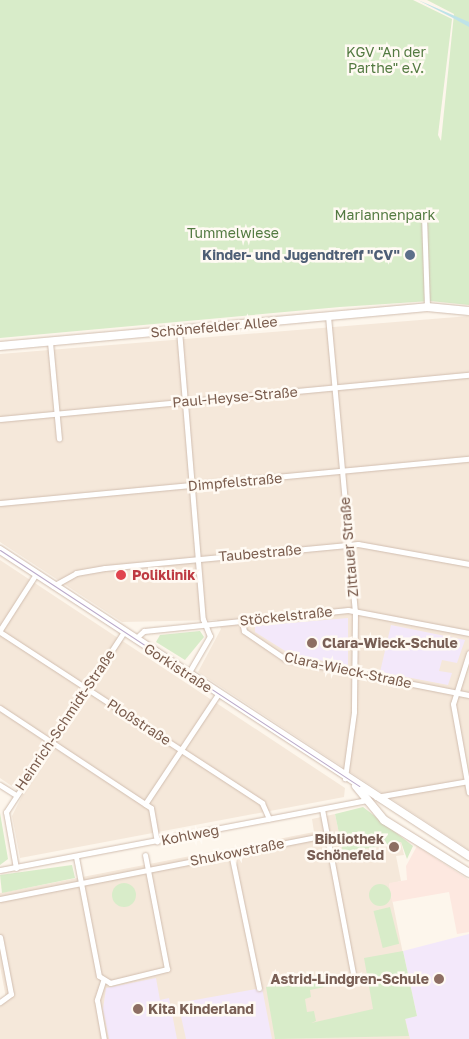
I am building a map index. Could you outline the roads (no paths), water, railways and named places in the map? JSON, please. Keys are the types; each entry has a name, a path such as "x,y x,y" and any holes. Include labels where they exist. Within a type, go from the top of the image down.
{"main road":[{"name":"Schönefelder Allee","path":"0,346 427,307 469,311"},
{"name":"Gorkistraße","path":"0,550 356,786 378,796 469,856"},
{"name":"Gorkistraße","path":"356,786 384,820 469,873"}],"street":[{"path":"424,216 427,307"},
{"name":"Zittauer Straße","path":"328,316 350,545 354,611 356,673 345,778"},
{"path":"179,330 198,559 209,641 188,674"},
{"path":"50,342 59,439"},
{"name":"Paul-Heyse-Straße","path":"0,419 469,375"},
{"name":"Dimpfelstraße","path":"0,503 469,459"},
{"name":"Taubestraße","path":"53,586 87,570 350,545 469,564"},
{"path":"0,631 36,574"},
{"name":"Stöckelstraße","path":"135,639 144,631 354,611 469,633"},
{"name":"Clara-Wieck-Straße","path":"242,621 244,632 285,659 469,695"},
{"name":"Ploßstraße","path":"0,631 262,802 269,820"},
{"name":"Heinrich-Schmidt-Straße","path":"16,868 6,812 124,632"},
{"path":"469,653 453,704 469,793"},
{"path":"145,804 218,694"},
{"path":"0,708 151,808 157,841"},
{"name":"Kohlweg","path":"0,870 269,820 378,796 468,781"},
{"path":"0,785 16,795"},
{"path":"322,809 353,973"},
{"name":"Shukowstraße","path":"0,899 327,835"},
{"path":"231,853 258,988"},
{"path":"103,981 165,973 145,855"},
{"path":"76,857 103,981 97,1000 104,1039"},
{"path":"0,937 11,994 0,1002"}],"water":[{"path":"418,0 469,22 469,27 453,18"}],"tram line":[{"path":"0,550 359,786"}],"place":[{"name":"Kinder- und Jugendtreff \"CV\"","path":"410,255"},
{"name":"Poliklinik","path":"121,575"},
{"name":"Clara-Wieck-Schule","path":"312,643"},
{"name":"Bibliothek Schönefeld","path":"394,847"},
{"name":"Astrid-Lindgren-Schule","path":"439,979"},
{"name":"Kita Kinderland","path":"138,1009"}],"park label":[{"name":"KGV \"An der Parthe\" e.V.","path":"386,60"},
{"name":"Mariannenpark","path":"385,215"},
{"name":"Tummelwiese","path":"233,233"}]}
